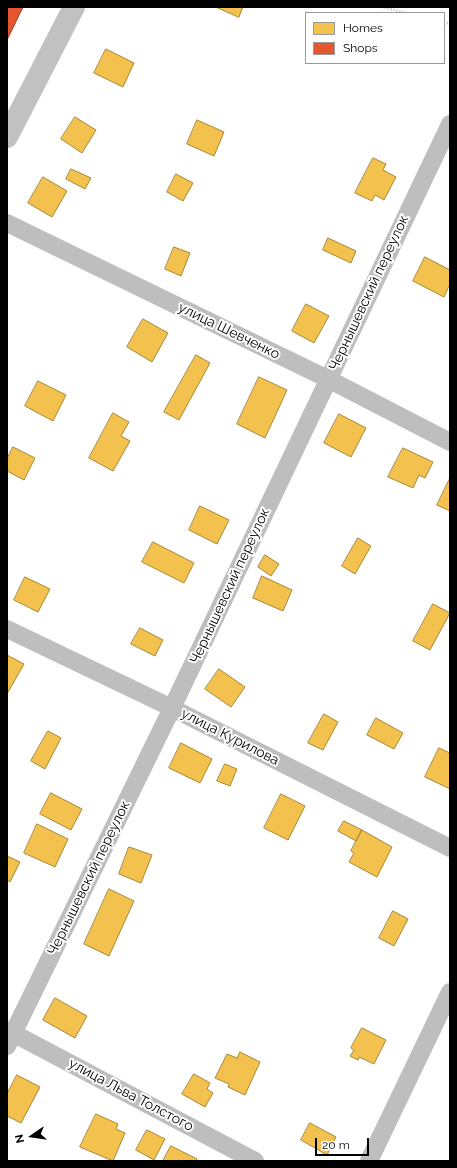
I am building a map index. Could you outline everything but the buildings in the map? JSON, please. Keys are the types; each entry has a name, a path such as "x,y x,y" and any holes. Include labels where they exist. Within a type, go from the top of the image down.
{"street":[{"path":"7,137 74,7"},
{"name":"Чернышевский переулок","path":"9,1036 172,708 450,124"},
{"name":"улица Шевченко","path":"7,223 328,379 450,442"},
{"name":"улица Курилова","path":"7,629 172,708 450,848"},
{"path":"369,1161 450,992"},
{"name":"улица Льва Толстого","path":"9,1036 255,1161"}],"path":[{"path":"382,7 402,12"}]}
